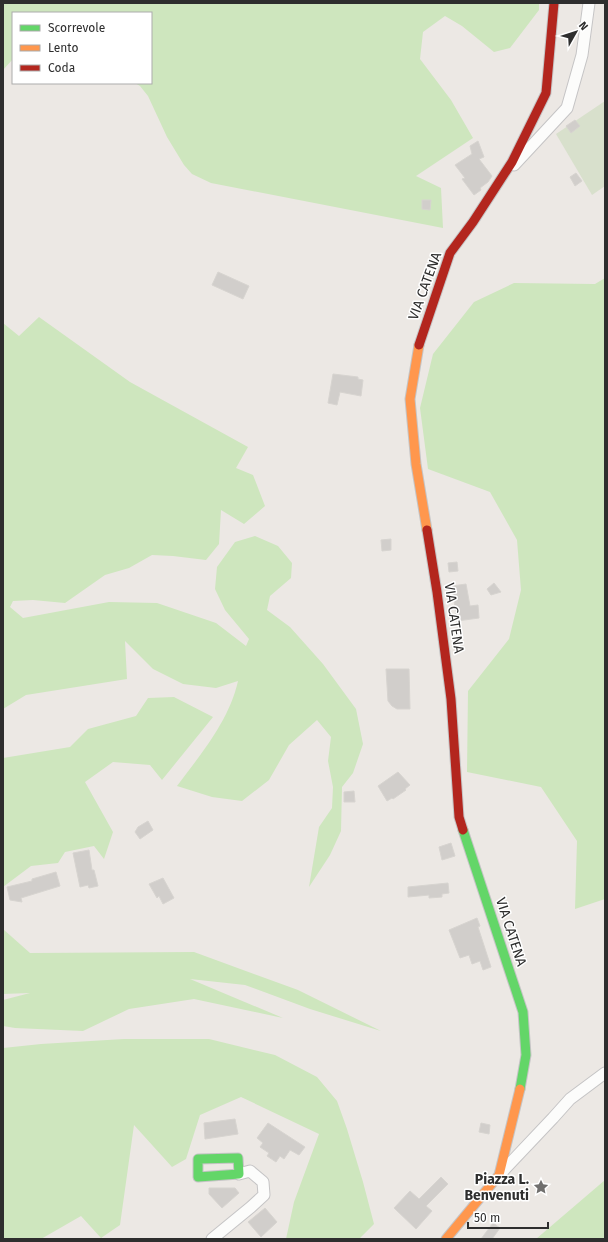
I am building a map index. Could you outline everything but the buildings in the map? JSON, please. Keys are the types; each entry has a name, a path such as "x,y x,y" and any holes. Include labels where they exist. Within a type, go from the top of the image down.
{"street":[{"name":"VIA CATENA","path":"446,1239 499,1175 519,1094 526,1055 523,1012 459,817 451,699 437,592 416,464 410,399 418,348 450,253 474,222 512,162 546,93 554,3"},
{"path":"499,183 567,108 582,55 589,3"},
{"path":"499,1175 570,1099 605,1073"},
{"path":"212,1239 251,1208 264,1195 263,1182 250,1171 239,1174 198,1177 198,1159 238,1158 239,1174"}],"green space":[{"path":"3,3 539,3 539,10 510,48 494,52 462,26 445,16 423,32 420,59 451,100 473,138 416,176 441,188 443,228 211,183 192,174 184,165 167,137 148,96 137,84 152,84 152,12 12,12 12,60 3,70"},
{"path":"605,101 605,186 592,195 556,134"},
{"path":"605,278 605,899 575,909 577,841 541,787 467,772 468,691 509,639 521,590 517,540 490,492 428,469 420,408 433,354 474,302 514,283 595,284"},
{"path":"39,317 130,382 248,447 236,468 253,475 265,506 244,524 221,510 219,544 206,560 152,555 129,568 105,575 65,603 33,600 13,601 10,607 23,618 109,602 157,603 216,623 246,646 249,639 225,610 215,589 217,567 235,542 255,536 278,546 292,563 291,578 270,596 267,610 290,627 323,664 356,709 363,744 353,773 342,787 341,831 330,855 309,887 319,827 332,808 333,787 328,761 331,737 317,720 289,745 269,780 242,801 212,797 177,786 221,723 234,696 238,681 216,688 183,684 153,669 125,641 127,679 26,695 3,709 3,323 19,336"},
{"path":"174,697 213,717 162,780 150,765 113,762 85,782 113,832 104,859 94,846 65,852 58,863 31,866 3,887 3,758 70,747 88,729 136,716 148,698"},
{"path":"3,929 30,953 194,952 298,990 381,1031 310,1009 245,985 190,979 283,1018 194,999 129,1009 83,1031 15,1028 3,1026 3,1000 30,993 3,994"},
{"path":"124,1039 209,1039 275,1055 317,1077 337,1101 363,1182 374,1224 359,1239 286,1239 294,1202 319,1134 241,1097 200,1115 186,1159 172,1167 134,1125 120,1225 101,1238 81,1216 41,1239 3,1239 3,1048"},
{"path":"605,1180 605,1239 536,1239"}],"traffic: fast":[{"path":"463,830 523,1012 526,1055 520,1089"},
{"path":"238,1158 239,1174 198,1177 198,1159 238,1158"}],"traffic: slow":[{"path":"419,345 410,399 416,464 427,530"},
{"path":"446,1239 499,1175 520,1089"}],"traffic: jam":[{"path":"419,345 450,253 473,222 512,162 546,93 554,3"},
{"path":"427,530 451,699 459,817 463,830"}],"place":[{"name":"Piazza L. Benvenuti","path":"541,1187"}]}
